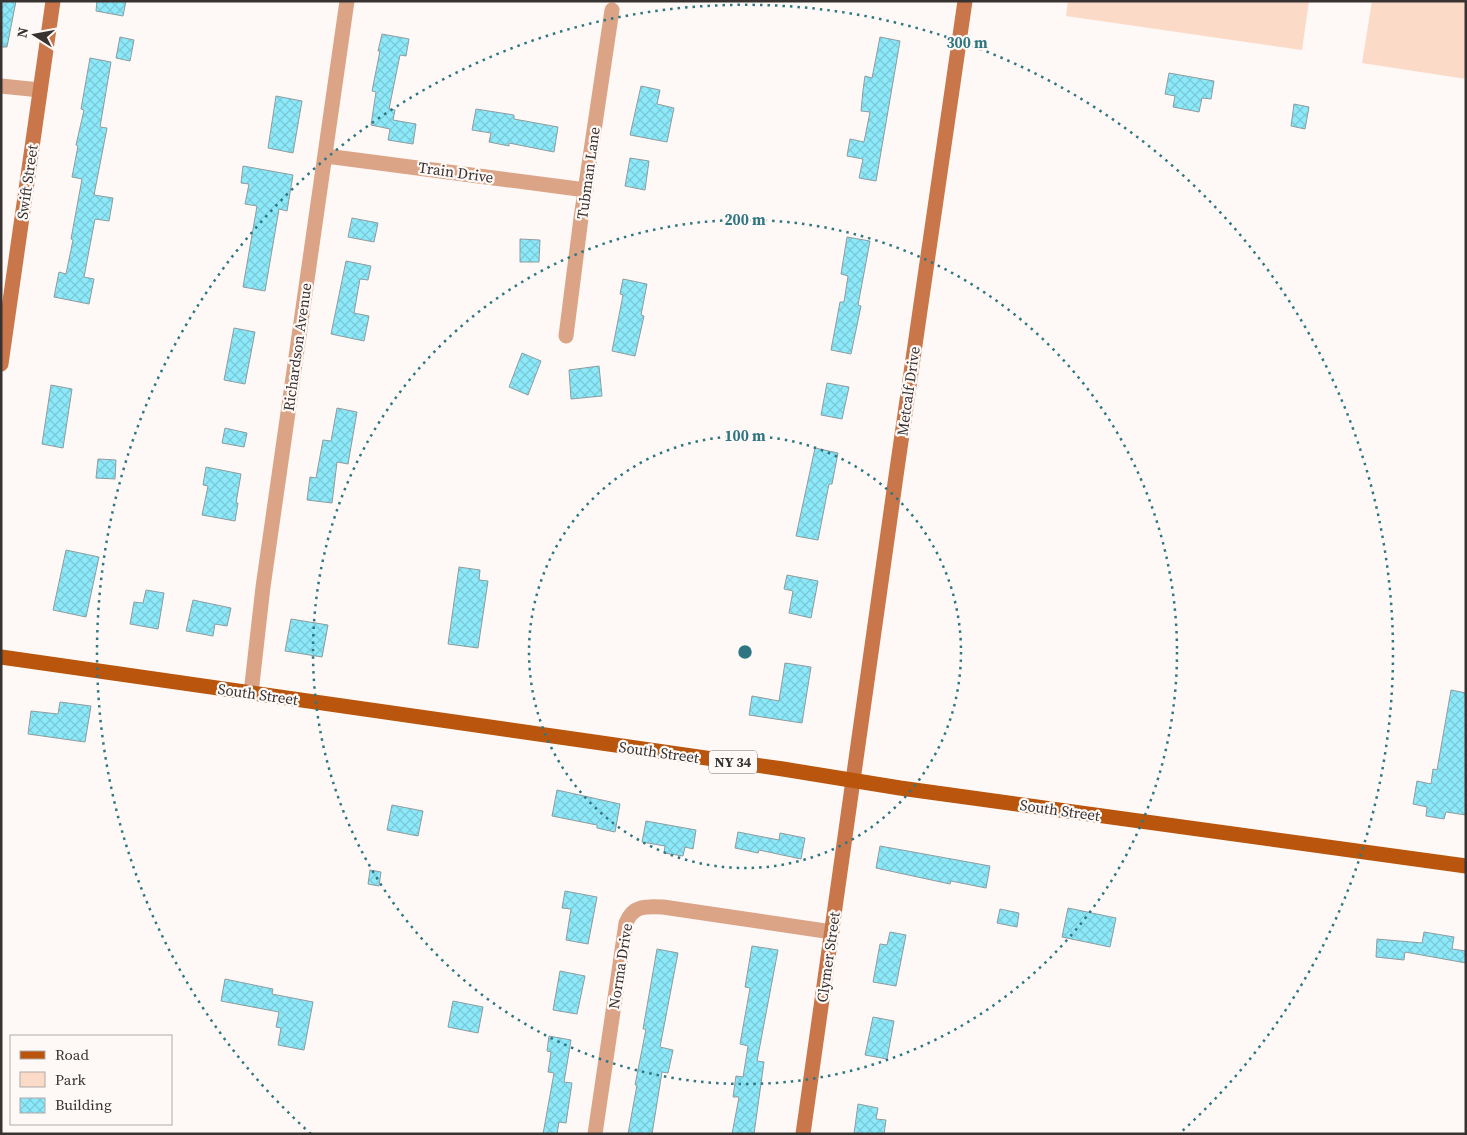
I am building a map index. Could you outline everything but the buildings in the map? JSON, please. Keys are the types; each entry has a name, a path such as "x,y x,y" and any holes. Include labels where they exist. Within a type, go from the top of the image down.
{"main road":[{"name":"South Street","path":"1,657 1318,847 1466,866"}],"street":[{"name":"Swift Street","path":"2,355 53,1"},
{"name":"Richardson Avenue","path":"251,693 262,587 348,1"},
{"name":"Metcalf Drive","path":"854,780 898,460 965,1"},
{"name":"Tubman Lane","path":"566,336 612,10"},
{"path":"1,86 40,90"},
{"name":"Train Drive","path":"326,156 586,190"},
{"name":"Clymer Street","path":"803,1134 854,780"},
{"name":"Norma Drive","path":"595,1134 626,922 635,910 645,906 663,907 832,932"}],"green space":[{"path":"1068,1 1309,1 1302,50 1066,16"},
{"path":"1372,1 1466,1 1466,79 1362,63"}]}
